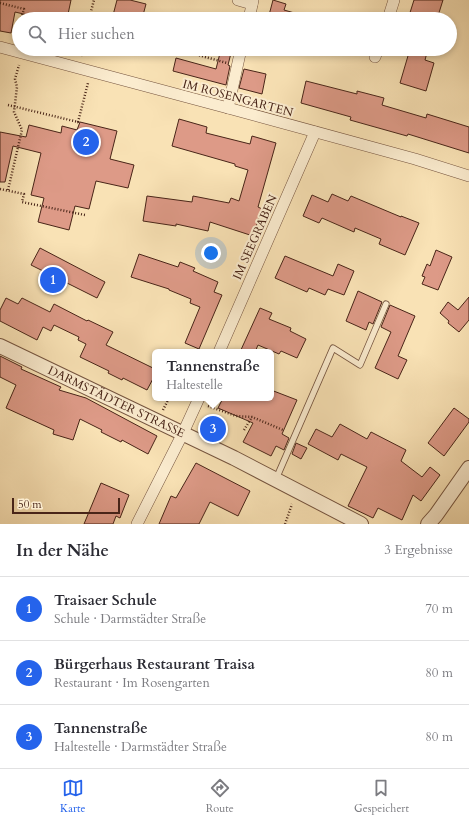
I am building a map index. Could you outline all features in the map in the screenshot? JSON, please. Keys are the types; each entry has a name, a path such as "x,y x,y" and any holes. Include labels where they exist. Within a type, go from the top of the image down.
{"street":[{"path":"238,0 253,2 251,12"},
{"path":"390,12 394,0"},
{"name":"IM ROSENGARTEN","path":"0,47 12,50"},
{"name":"IM ROSENGARTEN","path":"34,56 228,108 469,176"},
{"path":"228,108 239,56"},
{"name":"IM SEEGRABEN","path":"220,349 315,132"},
{"name":"DARMSTÄDTER STRASSE","path":"0,346 183,433 276,479 361,524"},
{"path":"137,524 198,401"},
{"path":"428,524 469,468"}],"lane":[{"path":"276,479 333,348 360,365 386,304"}],"path":[{"path":"91,12 94,0"},
{"path":"0,3 24,10 24,12"},
{"path":"8,190 22,130 14,112 17,87 15,79 21,56"},
{"path":"203,56 237,65"},
{"path":"8,105 79,123 91,71"},
{"path":"0,188 24,194 22,202 85,215"},
{"path":"200,401 236,416 252,417 283,430"},
{"path":"244,430 252,417"},
{"path":"285,524 297,490"}],"building":[{"path":"0,0 71,0 68,12 12,12 11,33 0,31"},
{"path":"117,0 130,0 146,4 144,12 114,12"},
{"path":"273,0 286,4 284,10 291,12 270,12"},
{"path":"414,0 443,0 439,12 410,12"},
{"path":"219,56 230,56 228,65 230,66 226,85 173,71 176,58 216,69"},
{"path":"408,56 426,56 425,60 434,63 426,91 400,83"},
{"path":"244,69 266,74 262,94 239,88"},
{"path":"306,81 357,94 357,91 384,98 382,105 426,118 427,114 469,127 469,153 408,134 407,136 350,120 351,117 301,103"},
{"path":"179,119 207,127 206,133 250,144 252,136 276,143 258,207 262,209 253,236 210,222 208,231 176,224 176,226 143,221 147,196 192,202 193,196 229,203 231,198 239,201 248,170 235,166 235,164 172,146"},
{"path":"80,122 117,131 110,159 134,165 128,188 96,181 89,209 75,206 69,230 38,222 44,198 31,195 41,153 13,146 5,182 0,182 0,132 26,137 29,125 61,133 62,126 77,130"},
{"path":"332,194 348,201 351,196 419,223 405,255 379,244 381,239 355,228 354,232 322,218 319,223 303,216 312,195 328,202"},
{"path":"40,248 105,282 97,298 31,265"},
{"path":"436,250 452,257 438,290 422,284 425,277 422,276 427,264 430,266"},
{"path":"139,254 178,267 180,262 195,268 193,271 218,282 214,292 222,295 199,349 185,343 200,307 190,303 191,299 169,289 131,277"},
{"path":"285,256 333,276 338,264 354,271 344,295 328,289 325,295 309,288 307,292 275,278"},
{"path":"358,291 382,302 373,324 369,322 366,330 346,321"},
{"path":"469,297 469,320 459,332 448,323 449,321 440,313 448,302 458,310"},
{"path":"6,298 18,304 22,298 50,312 54,304 87,321 88,320 113,332 106,345 152,368 152,381 147,390 123,378 122,380 108,373 109,371 80,357 86,344 78,340 79,337 54,325 51,331 43,327 37,340 0,321 0,310"},
{"path":"390,305 415,316 398,356 407,360 398,379 375,368 391,332 381,327"},
{"path":"260,308 272,313 269,319 291,328 290,331 306,339 297,358 281,351 279,354 274,352 274,349 267,349 258,345 256,349 241,349"},
{"path":"0,356 22,367 21,369 61,387 59,390 86,398 157,436 148,454 122,440 121,442 101,432 102,430 80,419 73,440 53,434 54,430 6,408 16,385 0,377"},
{"path":"274,391 297,400 282,434 289,438 284,450 276,446 271,456 243,442 253,423 218,408 222,401 274,401"},
{"path":"454,408 469,419 469,422 444,456 428,443"},
{"path":"340,424 367,439 371,432 406,450 401,461 422,477 430,467 440,475 421,501 413,495 402,520 378,508 373,518 348,506 367,467 341,454 338,460 308,444 316,429 332,437"},
{"path":"296,443 307,448 301,459 292,454"},
{"path":"196,463 250,491 238,516 210,502 199,524 159,524 171,496 176,498"},
{"path":"101,483 129,495 120,518 116,516 113,524 84,524"}],"place":[{"name":"Bürgerhaus Restaurant Traisa","path":"86,142"},
{"name":"Traisaer Schule","path":"53,280"},
{"name":"Tannenstraße","path":"213,429"}]}
